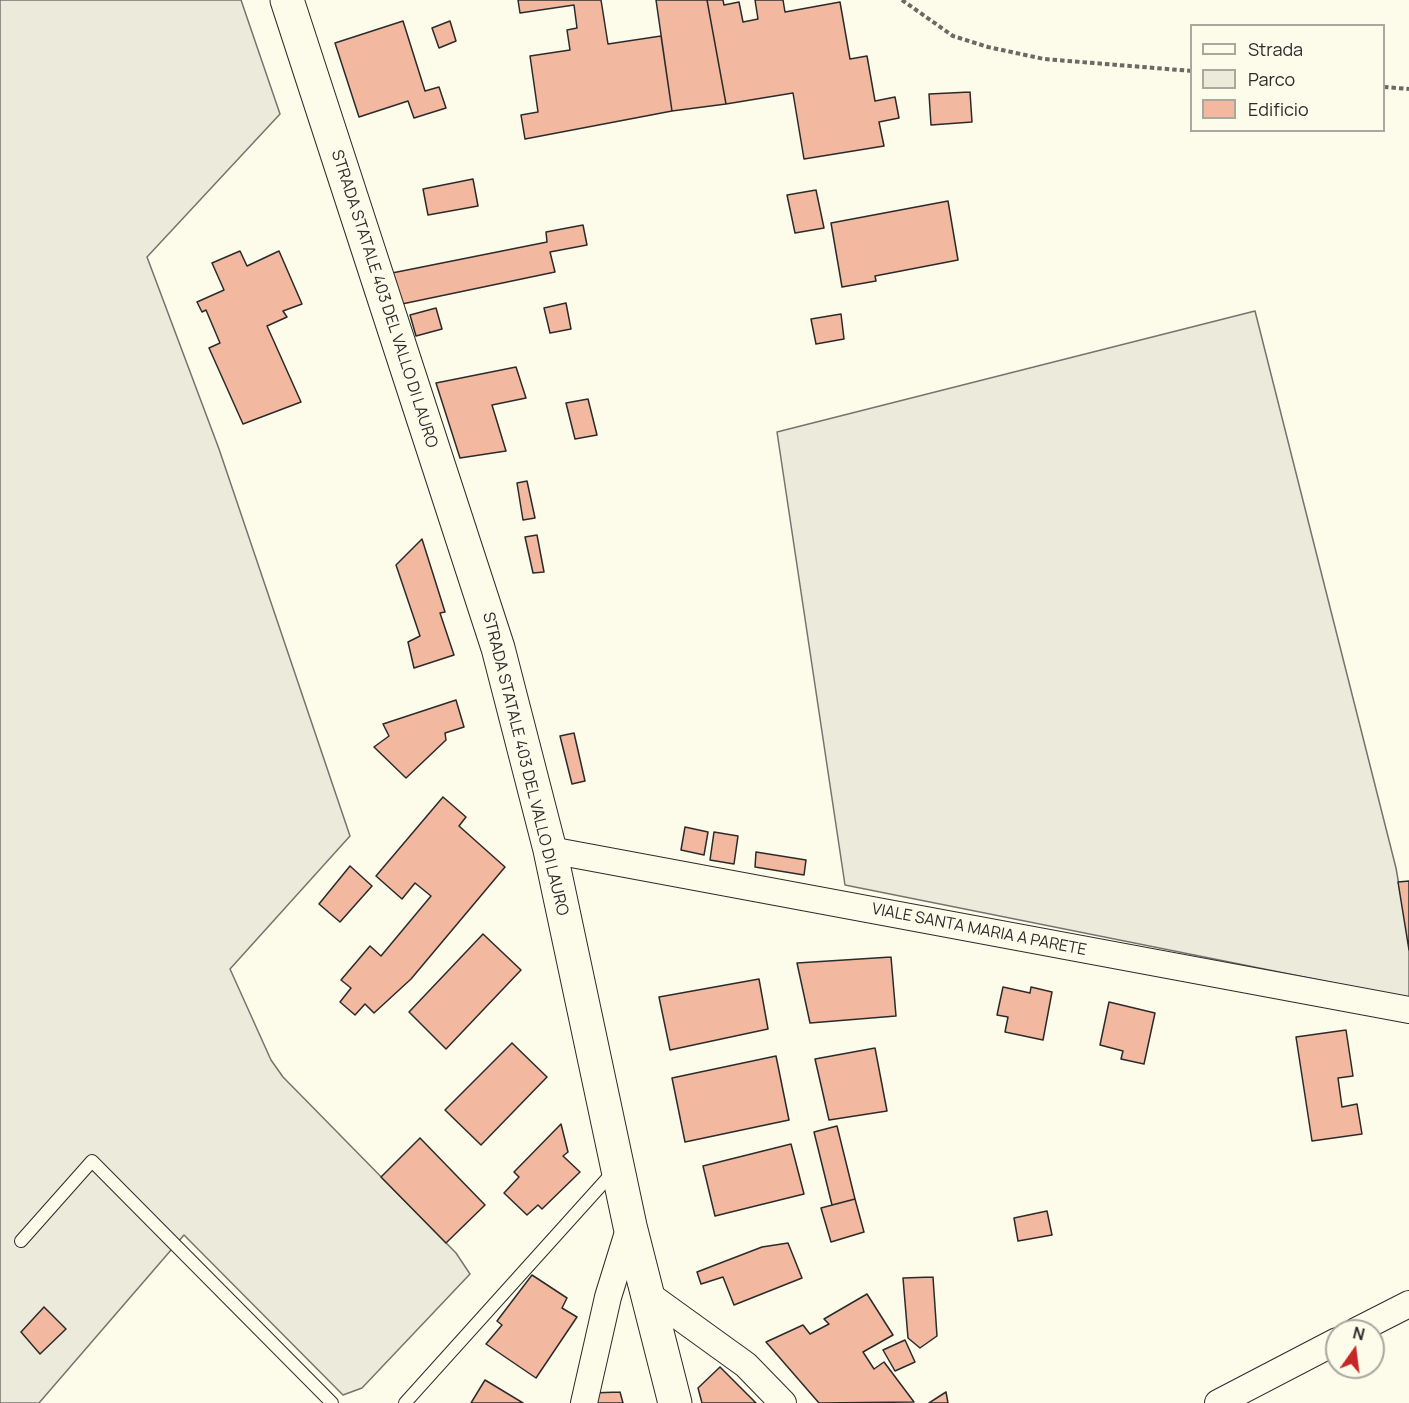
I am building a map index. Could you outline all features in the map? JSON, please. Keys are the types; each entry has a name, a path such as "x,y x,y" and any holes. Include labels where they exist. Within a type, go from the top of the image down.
{"main road":[{"name":"STRADA STATALE 403 DEL VALLO DI LAURO","path":"287,0 498,648 550,850 630,1226 675,1403"}],"street":[{"name":"VIALE SANTA MARIA A PARETE","path":"550,850 1409,1011"},
{"path":"584,1403 608,1297 630,1226"},
{"path":"649,1295 746,1365 783,1403"},
{"path":"1380,1319 1409,1304"},
{"path":"1218,1403 1325,1347"}],"lane":[{"path":"21,1241 92,1161 332,1403"},
{"path":"405,1403 617,1168"}],"path":[{"path":"902,0 953,36 988,47 1044,59 1190,71"},
{"path":"1385,87 1409,89"}],"green space":[{"path":"0,0 241,0 280,114 147,257 219,449 350,836 230,969 271,1060 283,1077 456,1253 470,1274 362,1388 343,1395 184,1235 39,1403 0,1403"},
{"path":"1255,311 1396,868 1409,943 1409,998 845,885 777,432"}],"building":[{"path":"518,0 601,0 608,44 661,36 672,111 525,139 521,115 538,112 530,56 570,50 567,30 577,28 574,5 520,13"},
{"path":"656,0 707,0 726,104 672,111"},
{"path":"707,0 723,0 724,5 739,2 743,22 758,19 755,0 783,0 785,12 840,2 850,59 867,56 875,101 895,97 899,118 879,122 884,146 804,159 793,93 726,104"},
{"path":"403,21 425,91 439,87 446,108 414,118 408,101 359,117 335,43"},
{"path":"450,21 456,41 439,48 432,28"},
{"path":"970,92 972,122 931,125 929,94"},
{"path":"473,179 478,206 428,215 423,189"},
{"path":"816,190 824,228 795,233 787,195"},
{"path":"948,201 958,260 875,276 876,281 842,287 831,223"},
{"path":"583,225 587,245 550,252 555,272 402,304 392,273 547,242 546,232"},
{"path":"240,251 247,266 279,251 302,304 283,311 287,317 267,326 301,402 243,424 209,348 220,343 206,310 202,312 197,302 224,290 212,263"},
{"path":"566,303 571,329 550,333 544,308"},
{"path":"436,308 442,329 416,336 410,315"},
{"path":"841,314 844,339 816,344 811,319"},
{"path":"516,367 526,398 492,405 506,451 460,458 436,383"},
{"path":"588,399 597,435 575,439 566,403"},
{"path":"527,481 535,518 523,520 517,483"},
{"path":"537,535 544,572 533,573 525,537"},
{"path":"422,539 445,612 440,613 454,655 414,668 408,642 420,636 396,565"},
{"path":"456,700 464,727 445,733 446,740 406,778 374,747 389,736 383,724"},
{"path":"574,733 585,781 572,784 560,736"},
{"path":"443,797 466,817 459,826 505,867 411,979 374,1013 365,1004 355,1015 340,1002 351,988 341,980 370,946 381,956 431,896 415,883 402,899 376,876"},
{"path":"685,827 708,832 704,855 681,850"},
{"path":"714,832 738,836 734,864 710,860"},
{"path":"756,852 806,860 804,875 755,867"},
{"path":"350,866 372,886 340,922 319,904"},
{"path":"1409,881 1409,950 1398,882"},
{"path":"483,934 521,970 446,1049 409,1012"},
{"path":"891,957 896,1016 810,1023 797,963"},
{"path":"759,979 768,1029 670,1050 659,997"},
{"path":"1003,987 1030,993 1031,987 1052,992 1043,1040 1005,1032 1008,1017 997,1015"},
{"path":"1109,1002 1155,1013 1144,1064 1121,1059 1123,1051 1100,1045"},
{"path":"1346,1030 1353,1076 1338,1078 1342,1107 1357,1104 1362,1134 1312,1141 1296,1037"},
{"path":"512,1043 547,1077 481,1145 445,1110"},
{"path":"875,1048 887,1111 829,1120 815,1059"},
{"path":"776,1056 789,1120 685,1142 672,1078"},
{"path":"561,1124 568,1152 563,1156 580,1172 542,1209 538,1205 527,1215 504,1193 519,1177 514,1172"},
{"path":"837,1126 855,1199 832,1205 814,1132"},
{"path":"420,1138 485,1205 446,1243 381,1177"},
{"path":"791,1144 804,1194 715,1216 703,1166"},
{"path":"855,1199 864,1232 831,1242 821,1208"},
{"path":"1047,1211 1052,1235 1018,1241 1014,1218"},
{"path":"788,1243 802,1278 734,1305 723,1277 701,1284 697,1272 762,1247"},
{"path":"532,1275 567,1298 562,1308 577,1317 536,1378 486,1344 502,1325 497,1321"},
{"path":"933,1277 937,1336 920,1348 908,1338 903,1278"},
{"path":"867,1294 893,1335 863,1352 874,1369 884,1362 914,1402 819,1403 766,1342 803,1325 810,1334 829,1324 824,1319"},
{"path":"44,1307 66,1329 40,1354 21,1332"},
{"path":"905,1340 915,1362 895,1371 883,1350"},
{"path":"720,1367 756,1403 702,1403 698,1388"},
{"path":"485,1380 523,1403 471,1403"},
{"path":"620,1392 623,1403 590,1403 590,1393"},
{"path":"946,1392 948,1403 929,1403"}]}
